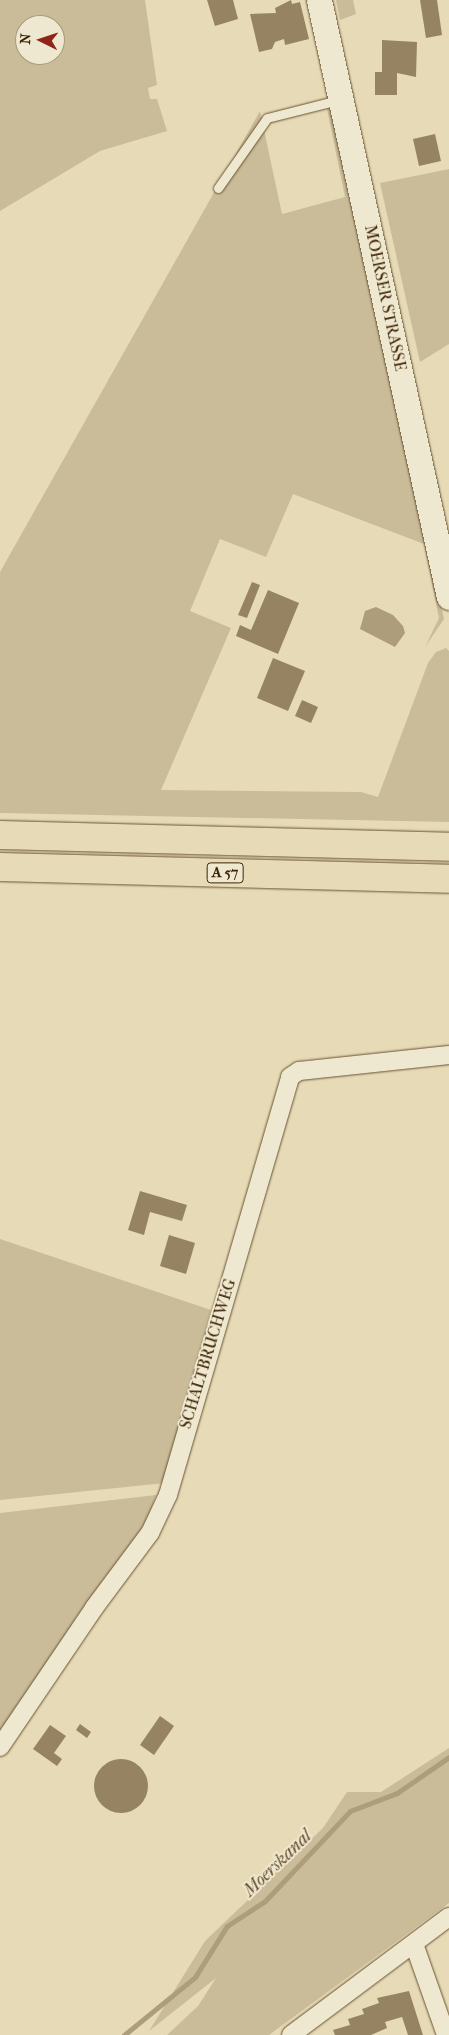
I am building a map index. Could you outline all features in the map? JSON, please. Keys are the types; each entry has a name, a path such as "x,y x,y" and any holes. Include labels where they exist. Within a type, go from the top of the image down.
{"highway":[{"name":"A 57","path":"0,835 449,847"},
{"name":"A 57","path":"0,867 449,879"}],"street":[{"name":"MOERSER STRASSE","path":"318,0 449,597"},
{"name":"SCHALTBRUCHWEG","path":"0,1747 94,1608 150,1533 168,1494 290,1077 299,1071 449,1055"},
{"path":"291,2035 449,1917"},
{"path":"414,1944 443,2009 446,2035"}],"lane":[{"path":"218,188 266,118 341,99"}],"shaded area":[{"path":"0,0 145,0 157,85 148,88 150,99 157,99 167,131 100,151 0,211"},
{"path":"336,0 353,0 356,14 340,20"},
{"path":"333,108 444,619 425,647 439,618 424,544 293,494 266,557 220,539 190,611 231,628 161,790 361,792 378,797 428,663 436,652 446,648 449,651 449,822 0,813 0,572 260,111 282,214 345,197 327,109"},
{"path":"449,169 449,344 420,362 380,183"},
{"path":"376,607 393,615 403,626 405,633 395,647 360,629 365,611"},
{"path":"0,1239 211,1310 165,1483 0,1500"},
{"path":"156,1495 146,1524 0,1737 0,1513"},
{"path":"449,1748 449,1903 269,2035 167,2035 198,2006 216,1978 149,2031 205,1941 323,1828 347,1792 381,1792"}],"building":[{"path":"207,0 233,0 238,19 215,26"},
{"path":"291,0 292,4 300,2 309,39 285,45 284,39 275,42 272,49 259,52 250,14 276,13 275,8"},
{"path":"420,0 437,0 442,35 426,38"},
{"path":"382,40 417,42 416,77 397,73 397,95 375,95 375,72 382,72"},
{"path":"435,134 441,161 419,166 413,139"},
{"path":"252,582 260,585 247,618 238,615"},
{"path":"268,590 299,603 278,654 236,636 240,625 251,630"},
{"path":"273,658 305,671 288,711 257,698"},
{"path":"302,700 318,707 311,723 295,716"},
{"path":"140,1191 187,1205 182,1221 150,1212 144,1235 128,1230"},
{"path":"169,1235 195,1243 186,1274 160,1266"},
{"path":"160,1716 174,1726 154,1755 140,1745"},
{"path":"80,1724 91,1732 87,1738 76,1730"},
{"path":"50,1725 66,1736 54,1753 62,1759 57,1766 33,1749"},
{"path":"121,1759 131,1761 140,1767 146,1776 148,1786 146,1796 140,1805 131,1811 121,1813 111,1811 102,1805 96,1796 94,1786 96,1776 102,1767 111,1761"},
{"path":"409,1991 423,2035 408,2035 402,2017 385,2022 387,2028 371,2035 335,2035 333,2030 350,2025 348,2019 364,2014 362,2009 379,2003 377,1998"}],"waterway":[{"name":"Moerskanal","path":"124,2035 195,1977 227,1926 265,1901 350,1811 397,1793 449,1757"}]}
